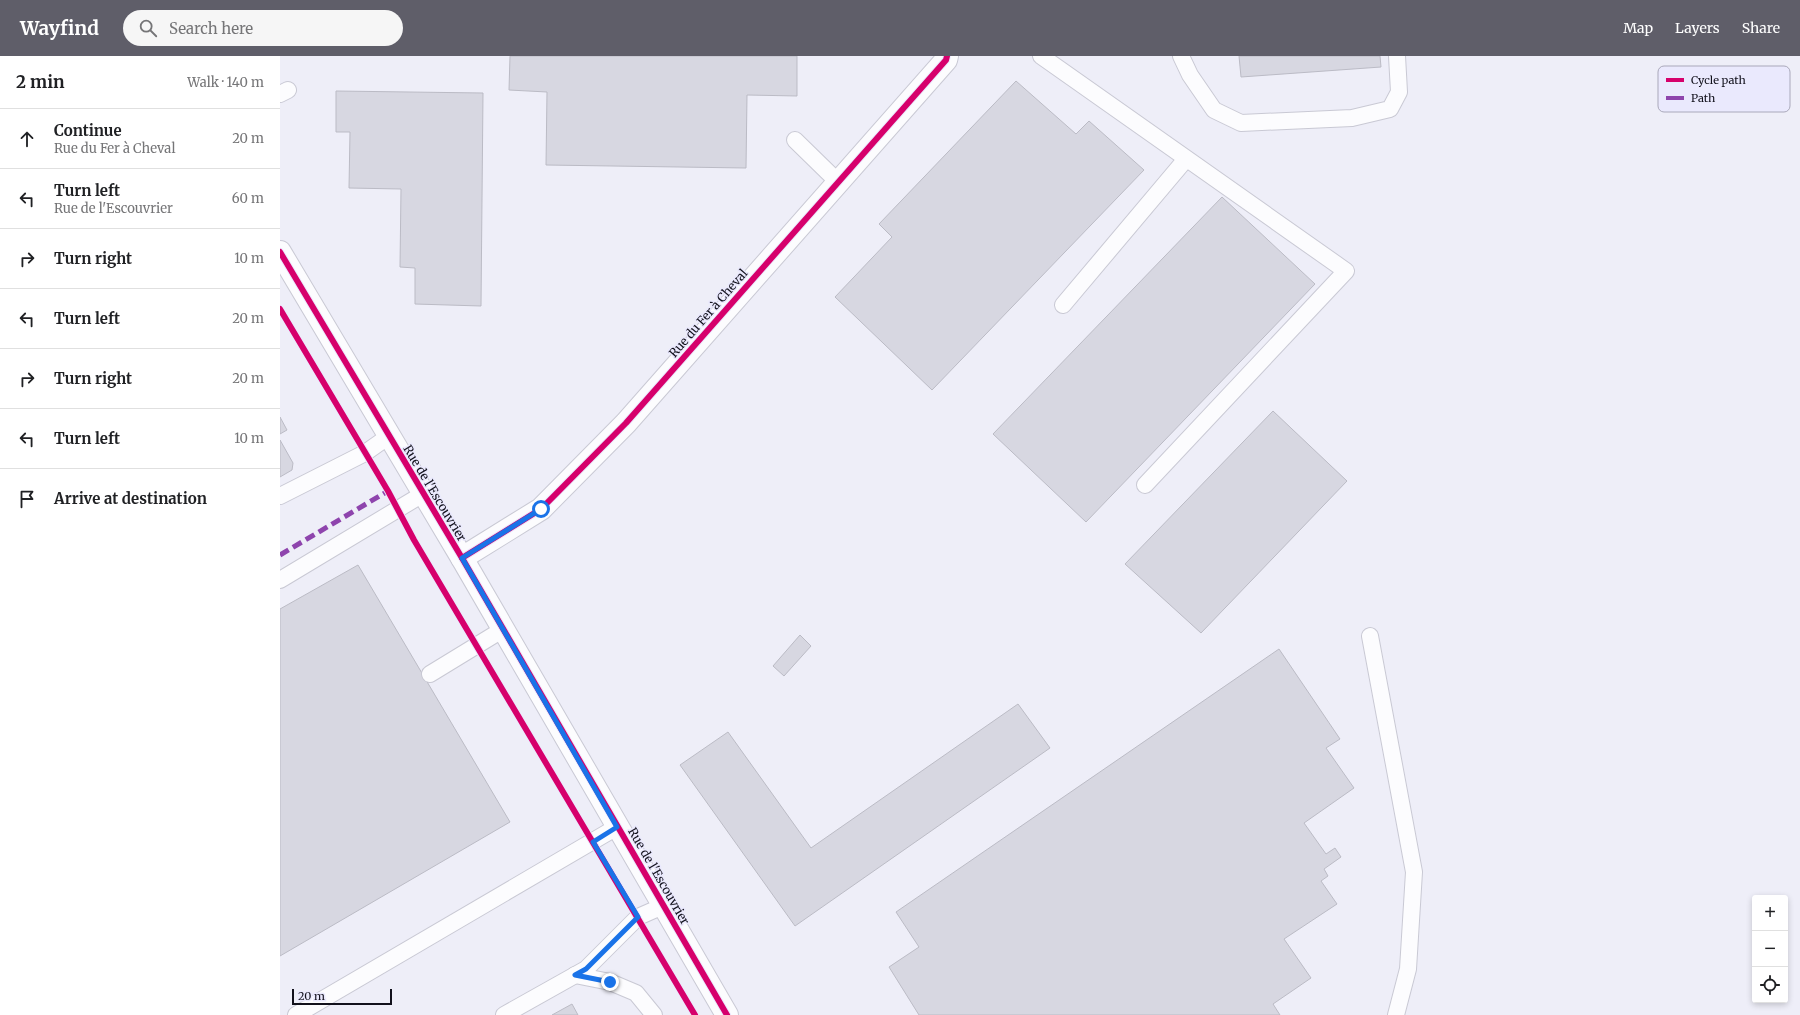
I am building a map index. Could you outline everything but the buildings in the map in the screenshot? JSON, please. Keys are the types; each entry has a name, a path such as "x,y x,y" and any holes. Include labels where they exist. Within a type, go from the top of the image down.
{"street":[{"name":"Rue du Fer à Cheval","path":"462,558 541,509 626,423 946,60 947,56"},
{"name":"Rue de l'Escouvrier","path":"280,252 462,558 502,630 727,1015"}],"lane":[{"path":"1041,56 1346,271 1145,485"},
{"path":"1181,56 1190,75 1214,110 1241,123 1352,118 1390,109 1399,92 1397,56"},
{"path":"795,140 838,182"},
{"path":"1062,305 1186,159"},
{"path":"280,496 365,453 389,436"},
{"path":"280,580 423,494"},
{"path":"430,674 502,630"},
{"path":"1370,636 1414,872 1408,969 1396,1015"},
{"path":"296,1015 617,827"},
{"path":"504,1015 586,969 638,917 663,906"},
{"path":"575,975 610,982 636,993 654,1015"}],"marked path":[{"path":"280,555 388,491"}],"cycle path":[{"path":"462,558 541,509 626,423 946,60 947,56"},
{"path":"280,252 462,558 727,1015"},
{"path":"280,309 388,491 414,540 695,1015"}],"route":[{"path":"541,509 462,558 617,827 593,842 638,917 586,969 575,975 610,982"}]}
